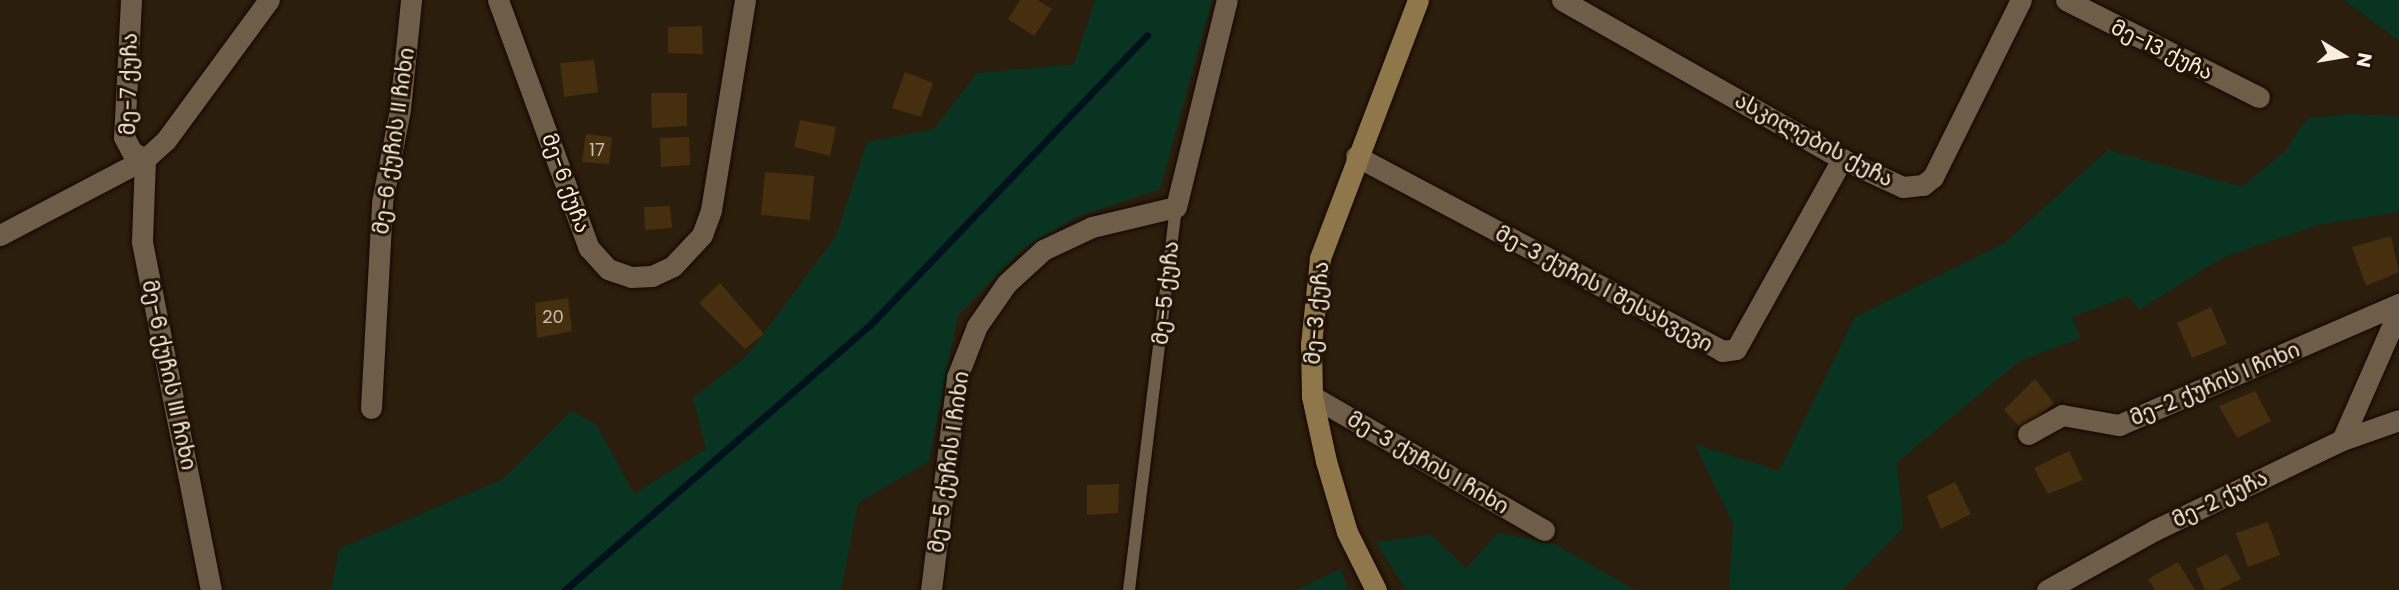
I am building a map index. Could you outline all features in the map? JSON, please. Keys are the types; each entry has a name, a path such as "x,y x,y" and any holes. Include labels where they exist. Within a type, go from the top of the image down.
{"street":[{"name":"მე-7 ქუჩა","path":"131,0 124,137 132,152 145,159"},
{"path":"0,235 145,159 166,140 269,0"},
{"name":"მე-6 ქუჩის II ჩიხი","path":"372,408 382,202 400,109 411,0"},
{"name":"მე-6 ქუჩა","path":"505,7 589,247 608,269 631,277 652,276 690,251 711,210 745,0"},
{"name":"მე-5 ქუჩა","path":"1176,207 1227,0"},
{"name":"მე-3 ქუჩა","path":"1376,590 1347,532 1312,396 1311,344 1320,258 1356,156 1418,0"},
{"name":"ასკილების ქუჩა","path":"1562,0 1842,159 1903,187 1923,185 1933,177 2021,0"},
{"name":"მე-13 ქუჩა","path":"2066,0 2259,97"},
{"name":"მე-3 ქუჩის I შესახვევი","path":"1356,156 1721,351 1736,349 1842,159"},
{"name":"მე-6 ქუჩის III ჩიხი","path":"145,159 142,242 211,590"},
{"name":"მე-5 ქუჩის I ჩიხი","path":"931,590 957,377 976,326 1007,283 1043,250 1092,227 1176,207"},
{"name":"მე-2 ქუჩის I ჩიხი","path":"2028,435 2062,415 2119,425 2399,304"},
{"path":"2342,440 2399,310"},
{"name":"მე-3 ქუჩის I ჩიხი","path":"1312,396 1544,530"},
{"name":"მე-2 ქუჩა","path":"2047,590 2155,530 2342,440 2399,420"}],"lane":[{"name":"მე-5 ქუჩა","path":"1129,590 1176,207"}],"green space":[{"path":"1095,0 1212,0 1160,189 1077,217 1023,249 958,315 929,461 858,503 841,590 331,590 339,549 503,479 572,411 597,425 634,494 706,449 693,398 747,356 836,236 867,142 934,129 977,73 1074,64"},
{"path":"2344,0 2399,0 2399,41"},
{"path":"2349,114 2399,116 2399,212 2318,225 2222,258 2139,310 2128,296 2072,317 2080,338 2020,361 1897,462 1903,528 1842,590 1729,590 1733,524 1695,444 1779,471 1855,317 2005,243 2108,150 2242,187 2284,152 2308,118"},
{"path":"1498,533 1554,544 1635,590 1406,590 1376,542 1431,535 1466,568"},
{"path":"1341,569 1348,590 1296,590"}],"building":[{"path":"1020,0 1037,0 1052,9 1034,36 1008,19"},
{"path":"702,26 703,54 668,53 668,27"},
{"path":"594,60 598,92 564,97 560,63"},
{"path":"905,72 933,83 921,117 892,108"},
{"path":"651,93 687,93 687,126 652,128"},
{"path":"800,120 836,127 830,156 794,147"},
{"path":"586,134 612,137 609,164 582,162"},
{"path":"689,137 690,165 661,167 660,138"},
{"path":"765,172 814,176 810,220 761,215"},
{"path":"670,206 672,228 645,230 644,207"},
{"path":"2391,236 2399,272 2366,286 2352,247"},
{"path":"720,283 764,334 745,349 699,303"},
{"path":"568,298 572,331 537,338 535,303"},
{"path":"2211,307 2227,344 2192,358 2177,323"},
{"path":"2035,379 2054,403 2022,430 2004,410"},
{"path":"2255,391 2271,421 2237,438 2219,406"},
{"path":"2069,451 2083,480 2048,494 2034,468"},
{"path":"1955,482 1971,514 1941,529 1927,496"},
{"path":"1119,484 1118,513 1087,515 1087,485"},
{"path":"2268,522 2280,555 2248,567 2236,533"},
{"path":"2227,554 2241,579 2218,590 2205,590 2196,569"},
{"path":"2178,562 2195,590 2155,590 2148,579"}],"waterway":[{"path":"565,590 870,325 1147,35"}]}
